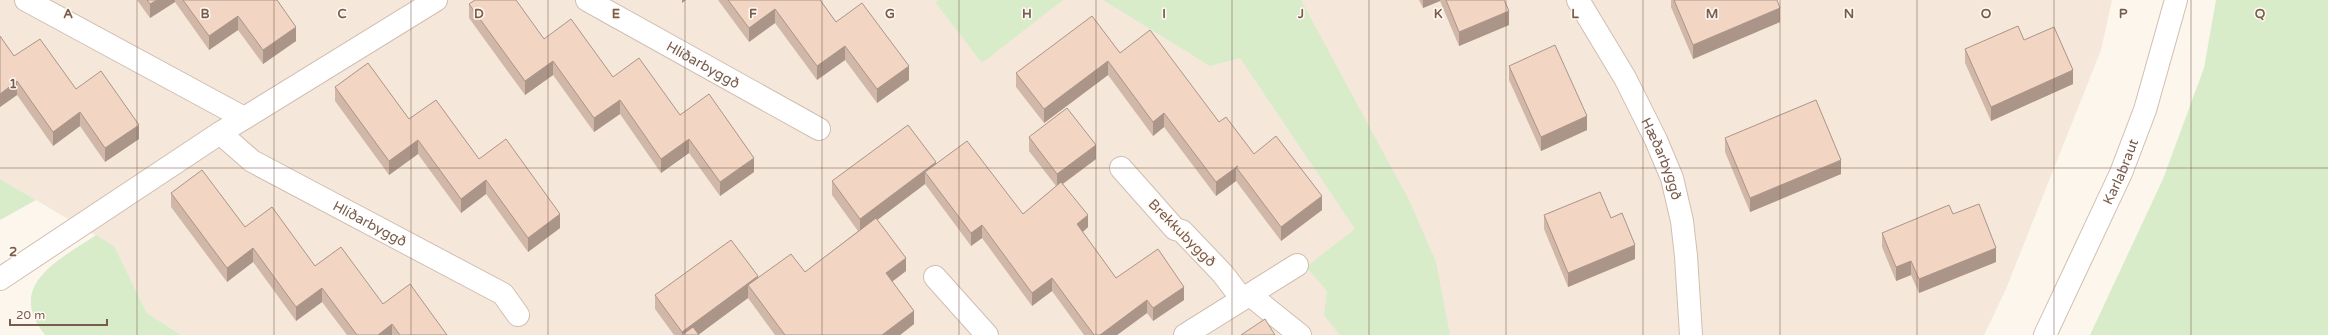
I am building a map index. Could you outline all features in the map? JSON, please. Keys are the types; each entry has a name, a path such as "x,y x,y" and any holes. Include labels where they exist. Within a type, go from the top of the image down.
{"street":[{"path":"26,0 244,118"},
{"path":"0,279 220,133 436,0"},
{"name":"Hlíðarbyggð","path":"587,0 819,129"},
{"name":"Hæðarbyggð","path":"1578,0 1625,78 1656,140 1672,178 1682,221 1686,256 1691,335"},
{"name":"Karlabraut","path":"2045,335 2121,173 2145,110 2176,0"},
{"name":"Hlíðarbyggð","path":"220,133 252,161 503,294 518,315"},
{"name":"Brekkubyggð","path":"1121,168 1175,229 1182,231 1246,297 1300,335"},
{"path":"1185,335 1297,265"},
{"path":"935,277 987,335"}],"shaded area":[{"path":"0,0 2112,0 2101,50 2006,289 1984,335 181,335 147,313 114,246 0,179"}],"green space":[{"path":"939,0 1063,0 982,63 935,2"},
{"path":"1103,0 1301,0 1410,202 1436,262 1450,335 1340,335 1324,315 1327,291 1306,267 1355,229 1240,58 1210,66"},
{"path":"2216,0 2328,0 2328,335 2090,335 2163,179 2204,68"},
{"path":"0,179 36,200 0,220"},
{"path":"96,235 114,246 147,313 181,335 45,335 34,317 31,302 34,288 53,264"}],"building":[{"path":"147,0 157,0 150,4"},
{"path":"183,0 277,0 296,27 263,50 238,16 209,36"},
{"path":"475,0 516,0 544,39 571,19 613,77 639,58 680,115 709,94 754,158 720,182 689,139 661,159 620,100 594,118 553,61 525,81 469,4"},
{"path":"728,0 820,0 836,22 862,3 909,66 877,89 845,46 817,66 775,9 749,28"},
{"path":"1446,0 1504,0 1509,11 1459,32"},
{"path":"1674,0 1777,0 1780,8 1693,45"},
{"path":"1092,16 1120,53 1150,30 1219,122 1226,117 1254,154 1276,136 1322,196 1281,227 1236,167 1216,182 1164,113 1153,122 1108,61 1044,109 1016,73"},
{"path":"2018,26 2024,40 2054,27 2073,70 1991,107 1965,49"},
{"path":"0,36 14,56 40,39 76,89 101,71 139,125 105,148 80,112 53,132 17,81 0,94"},
{"path":"1555,45 1587,116 1541,137 1509,66"},
{"path":"368,63 409,119 436,100 479,159 506,139 560,214 528,238 486,180 461,199 418,140 389,161 335,87"},
{"path":"1816,100 1841,160 1750,198 1725,138"},
{"path":"1067,108 1096,145 1057,174 1029,137"},
{"path":"908,125 936,162 860,219 832,181"},
{"path":"967,141 1023,214 1061,182 1088,215 1077,224 1116,278 1158,249 1184,287 1153,308 1147,300 1100,335 1094,335 1052,278 1032,293 982,225 971,233 925,172"},
{"path":"202,170 245,227 272,207 315,266 341,247 383,304 410,284 447,335 400,335 392,324 378,335 357,335 322,288 296,307 253,248 227,268 171,193"},
{"path":"1600,192 1611,218 1622,213 1635,245 1568,273 1544,215"},
{"path":"1979,204 1996,248 1919,279 1911,261 1896,267 1882,233 1949,205 1953,214"},
{"path":"876,218 906,258 886,273 914,311 882,335 785,335 748,285 791,254 805,272"},
{"path":"731,240 758,276 682,332 655,295"},
{"path":"1265,319 1275,335 1241,335"},
{"path":"693,327 699,335 682,335"}]}
